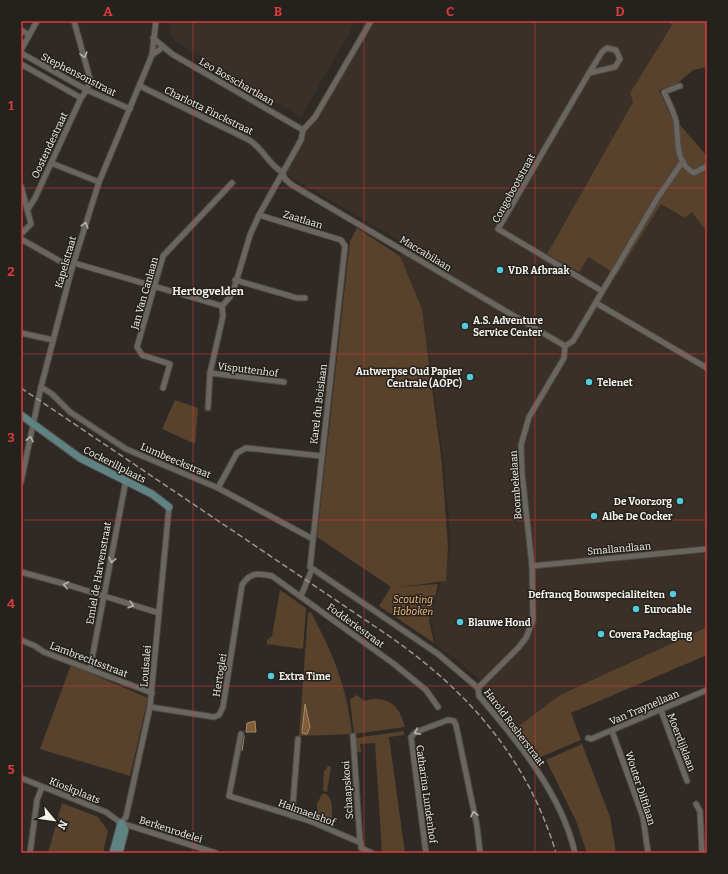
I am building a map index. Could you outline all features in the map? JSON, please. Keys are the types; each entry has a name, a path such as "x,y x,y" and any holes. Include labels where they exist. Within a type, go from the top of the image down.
{"street":[{"path":"21,52 37,21"},
{"path":"74,21 90,78 87,90"},
{"name":"Kapelstraat","path":"21,482 24,458 34,423 40,388 73,265 99,182 152,55 156,21"},
{"path":"208,408 210,373 223,316 222,306 230,297 250,235 272,190 279,182 282,172 301,140 303,130 315,118 371,21"},
{"path":"21,30 29,35"},
{"path":"152,55 163,47 154,38"},
{"name":"Leo Bosschartlaan","path":"163,47 172,54 303,130"},
{"name":"Congobootstraat","path":"589,73 615,67 620,59 619,54 616,50 607,48 602,52 589,73 498,229 602,291"},
{"name":"Stephensonstraat","path":"21,52 87,90 130,109"},
{"name":"Stephensonstraat","path":"21,64 81,98"},
{"name":"Charlotta Finckstraat","path":"140,86 257,144 275,168 282,172"},
{"path":"680,86 664,92 676,121 677,149 689,170 694,173 707,166"},
{"name":"Oostendestraat","path":"28,209 52,162 81,98 87,90"},
{"name":"Boombekelaan","path":"478,688 518,648 528,634 534,610 532,566 522,473 521,445 529,417 564,358 565,346 573,340 658,197 683,161"},
{"path":"52,162 99,182"},
{"name":"Maccabilaan","path":"282,172 285,179 292,185 565,346"},
{"name":"Jan Van Canlaan","path":"163,388 170,364 142,355 137,347 163,256 168,249 232,184"},
{"path":"21,186 31,224 21,234"},
{"name":"Zaatlaan","path":"259,215 341,240"},
{"path":"21,239 73,265 154,286 222,306"},
{"name":"Karel du Boislaan","path":"312,569 309,564 311,538 345,246 341,240"},
{"path":"236,280 297,298 305,298"},
{"path":"596,303 707,368"},
{"path":"21,333 53,340"},
{"name":"Visputtenhof","path":"210,373 284,382"},
{"name":"Lumbeeckstraat","path":"40,388 52,394 70,412 126,448 218,488 311,538"},
{"name":"Cockerillplaats","path":"21,415 80,458 152,494 169,507"},
{"path":"218,488 237,453 246,448 321,456"},
{"name":"Emiel de Harvenstraat","path":"90,669 126,480"},
{"name":"Louisalei","path":"121,823 126,816 150,707 169,507"},
{"name":"Smallandlaan","path":"532,566 707,549"},
{"path":"301,596 312,569"},
{"name":"Harold Rosherstraat","path":"312,569 438,654 478,688 479,696 546,784 566,825 575,853"},
{"path":"21,572 159,613"},
{"name":"Fodderiestraat","path":"255,574 272,576 301,596 409,676 426,690 438,707"},
{"name":"Hertoglei","path":"150,707 214,717 219,715 223,707 242,585 248,578 255,574"},
{"name":"Lambrechtsstraat","path":"21,640 44,652 152,693"},
{"name":"Van Traynellaan","path":"588,738 591,740 707,690"},
{"name":"Moerdijklaan","path":"661,710 687,781"},
{"name":"Catharina Lundenhof","path":"426,853 411,737 416,732 448,720 454,721 477,826 480,853"},
{"name":"Wouter Dilftlaan","path":"612,731 643,816 648,853"},
{"name":"Halmaelshof","path":"241,734 229,796 292,816 360,842 361,848 369,852"},
{"name":"Schaapskooi","path":"353,736 360,842"},
{"path":"292,816 298,738"},
{"name":"Kioskplaats","path":"21,778 106,812 121,823"},
{"path":"30,853 37,800 42,786"},
{"path":"696,804 700,811 702,853"},
{"path":"113,853 121,823"},
{"path":"119,853 125,830 121,823"},
{"name":"Berkenrodelei","path":"121,823 216,853"}],"shaded area":[{"path":"169,21 356,21 301,117 175,41 170,32"},
{"path":"371,21 668,21 672,25 630,93 633,102 547,254 578,272 587,257 617,275 661,204 685,218 692,212 707,232 707,627 560,695 515,729 487,694 486,687 461,663 437,646 430,619 451,547 444,464 422,309 400,256 413,249 282,172"},
{"path":"305,704 310,727 307,734 302,733"},
{"path":"255,721 256,732 246,732 247,723"}],"green space":[{"path":"668,21 707,21 707,67 693,70 677,84 659,90 673,121 680,125 707,156 707,232 692,212 685,218 661,204 617,275 588,257 579,272 547,254 633,102 630,93 672,25"},
{"name":"Scouting Hoboken","path":"357,228 400,256 422,309 442,464 448,547 446,581 399,587 438,584 429,620 434,643 379,606 391,587 317,537 350,241"},
{"path":"175,400 198,408 195,444 162,429"},
{"path":"280,590 306,608 303,649 267,644 267,640 272,636"},
{"path":"310,612 314,617 331,654 341,680 348,706 352,734 299,736 308,613"},
{"path":"707,627 707,655 571,713 581,740 536,759 515,729 560,695"},
{"path":"71,665 148,698 130,776 40,749"},
{"path":"357,695 364,701 372,699 385,700 394,705 399,712 405,727 354,734 350,699"},
{"path":"404,731 404,735 389,737 405,853 382,853 375,743 360,744 361,752 356,752 355,738"},
{"path":"582,744 610,817 616,853 587,853 576,821 546,760"},
{"path":"328,766 331,767 327,792 323,791 324,771"},
{"path":"322,794 326,794 330,799 332,806 332,821 317,815 317,804"},
{"path":"62,803 98,817 108,831 103,853 48,853"}],"waterway":[{"path":"242,750 244,736"}],"railway":[{"path":"21,388 418,657 469,704 492,730 512,758 529,787 544,819 556,853"}],"place":[{"name":"VDR Afbraak","path":"500,270"},
{"name":"A.S. Adventure Service Center","path":"465,326"},
{"name":"Antwerpse Oud Papier Centrale (AOPC)","path":"470,377"},
{"name":"Telenet","path":"589,382"},
{"name":"De Voorzorg","path":"680,501"},
{"name":"Albe De Cocker","path":"594,516"},
{"name":"Defrancq Bouwspecialiteiten","path":"673,594"},
{"name":"Eurocable","path":"636,609"},
{"name":"Blauwe Hond","path":"460,622"},
{"name":"Covera Packaging","path":"601,634"},
{"name":"Extra Time","path":"271,676"}],"district":[{"name":"Hertogvelden","path":"208,291"}]}
